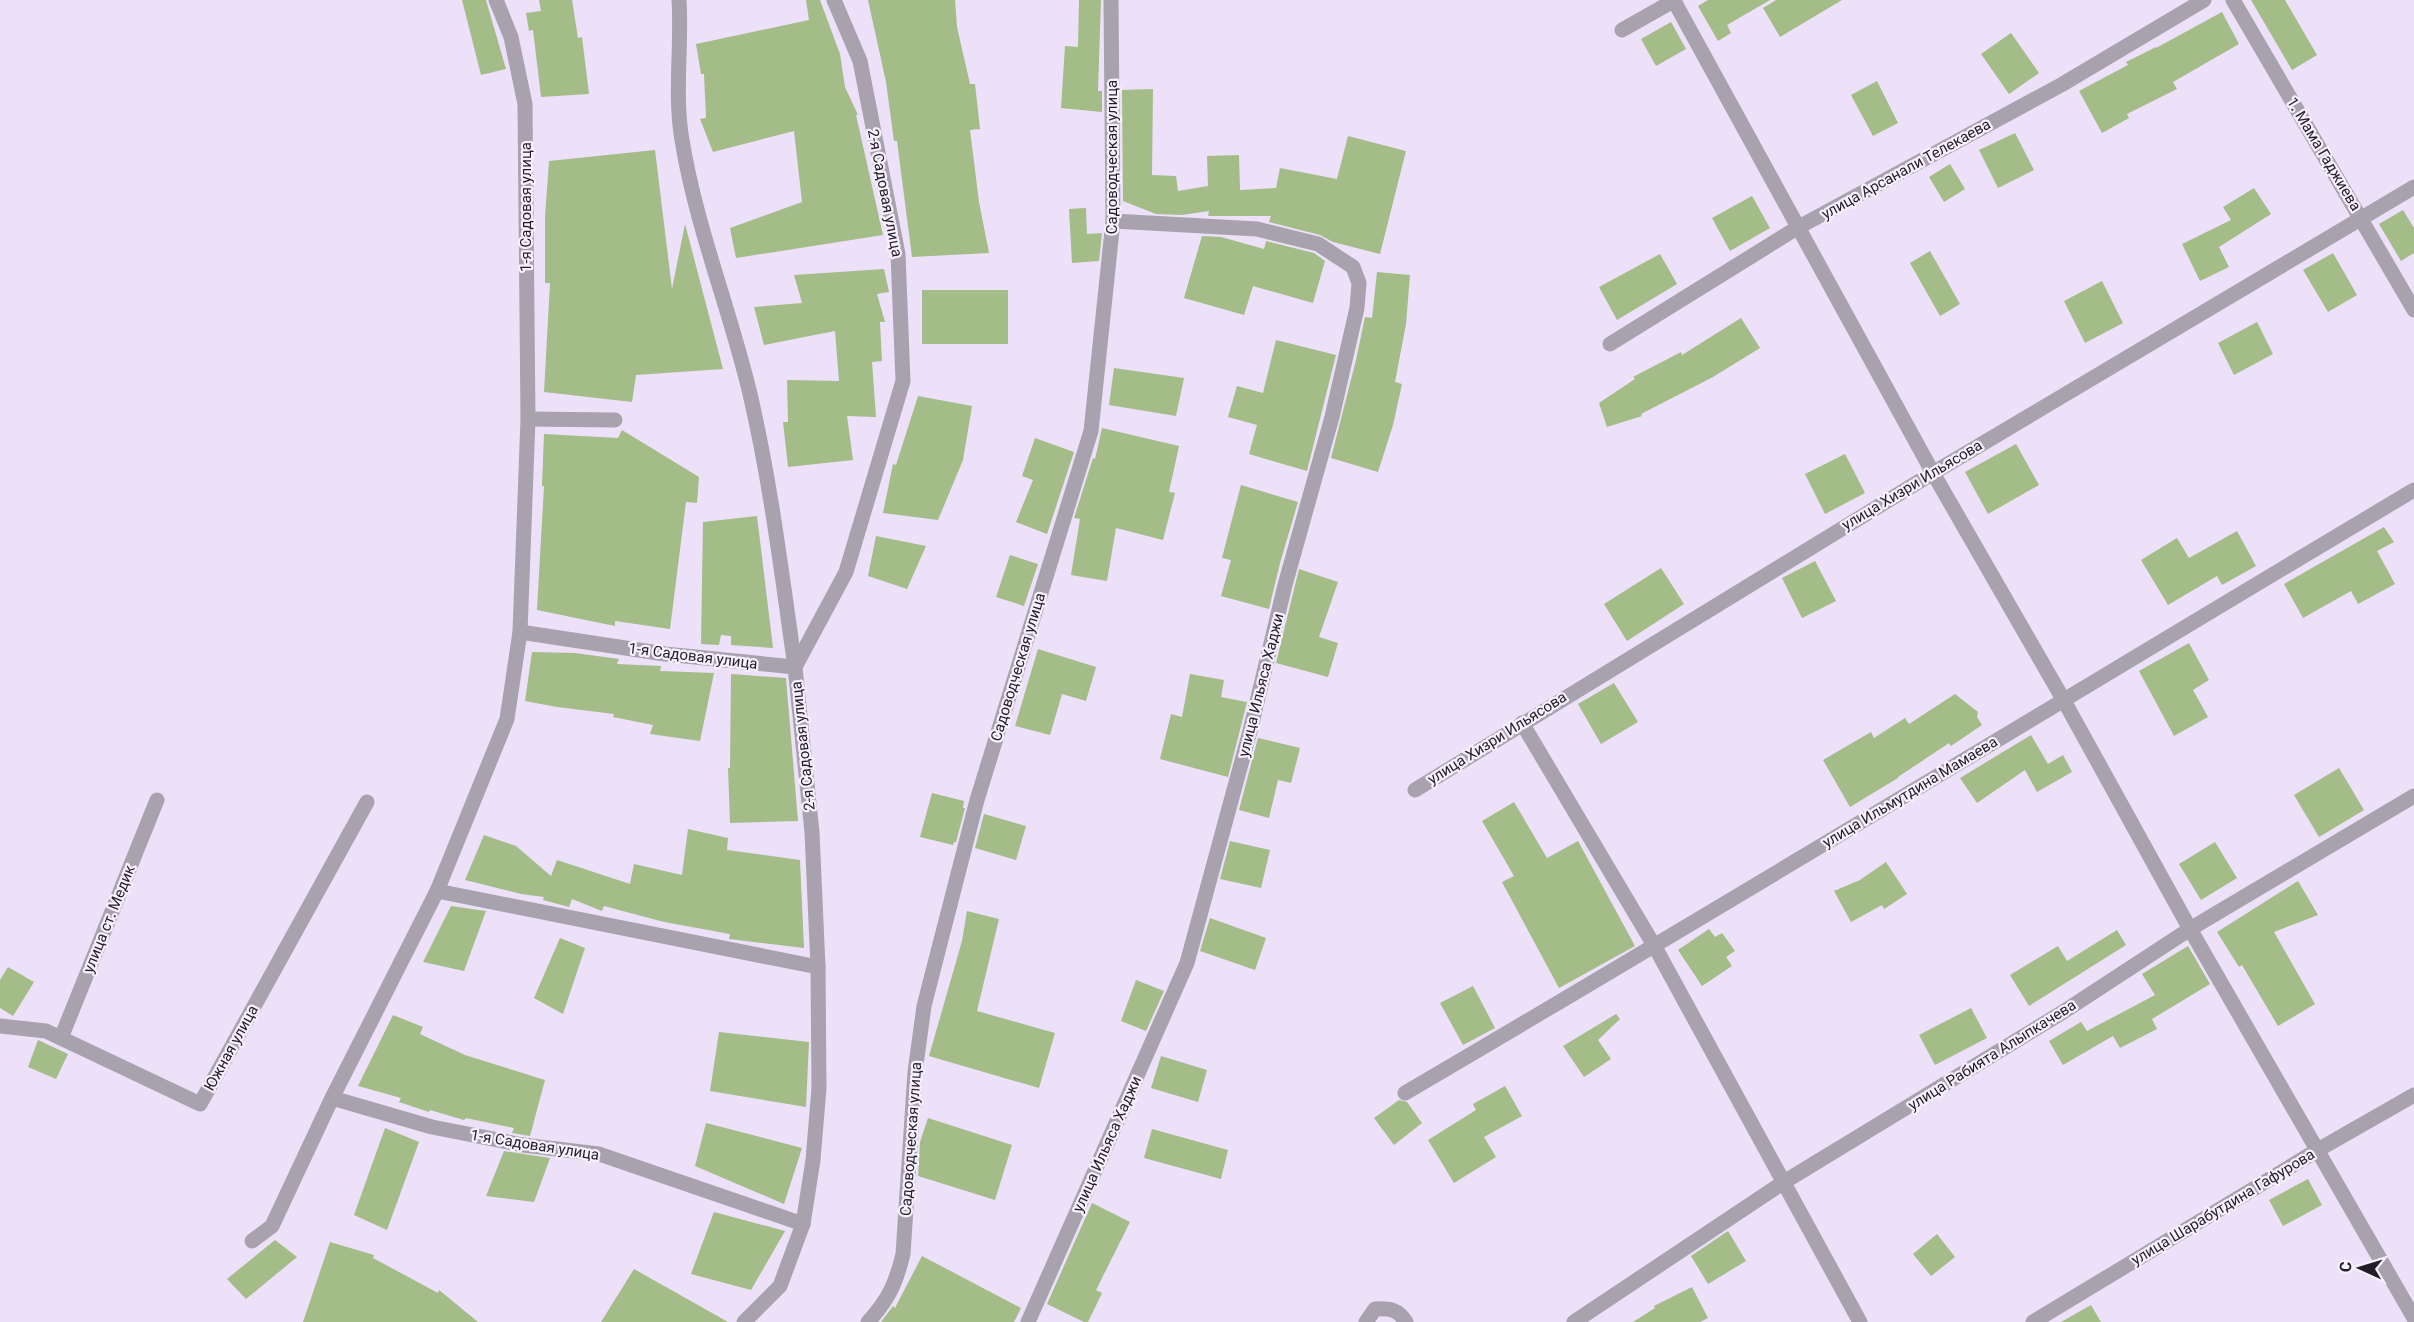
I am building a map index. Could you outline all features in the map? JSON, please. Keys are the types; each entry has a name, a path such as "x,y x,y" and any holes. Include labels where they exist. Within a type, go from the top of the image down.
{"street":[{"name":"1-я Садовая улица","path":"252,1241 272,1226 332,1098 436,891 507,719 520,632 528,419 525,104 511,37 496,0"},
{"path":"679,0 681,28 677,77 681,139 696,207 750,394 775,528 795,667"},
{"name":"2-я Садовая улица","path":"744,1322 780,1286 803,1224 813,1160 819,1088 818,967 812,832 795,667 846,572 903,381 898,254 860,62 834,0"},
{"name":"Садоводческая улица","path":"868,1322 880,1310 896,1282 903,1254 915,1072 924,1006 977,800 1091,431 1113,221 1112,0"},
{"path":"1622,30 1675,0 1797,228 1933,472 2316,1151 2414,1318"},
{"name":"улица Арсанали Телекаева","path":"1610,344 1797,228 2061,85 2204,0"},
{"name":"1. Мама Гаджиева","path":"2233,0 2414,309"},
{"name":"улица Хизри Ильясова","path":"1415,790 1933,472 2414,187"},
{"name":"улица Ильяса Хаджи","path":"1028,1322 1187,963 1250,731 1285,585 1332,417 1357,308 1359,283 1353,267 1318,244 1257,229 1113,221"},
{"path":"528,419 615,420"},
{"name":"улица Ильмутдина Мамаева","path":"1405,1093 1655,947 2063,699 2414,490"},
{"name":"1-я Садовая улица","path":"520,632 665,654 795,667"},
{"path":"1522,723 1655,947 1860,1322"},
{"name":"улица Рабията Алыпкачева","path":"1574,1322 1784,1182 2063,1012 2190,929 2414,796"},
{"name":"улица ст. Медик","path":"61,1038 157,800"},
{"name":"Южная улица","path":"0,1026 46,1030 200,1104 367,802"},
{"path":"436,891 818,967"},
{"name":"улица Шарабутдина Гафурова","path":"2033,1322 2316,1151 2414,1095"},
{"name":"1-я Садовая улица","path":"332,1098 432,1127 523,1145 599,1154 803,1224"},
{"path":"1366,1322 1375,1309 1390,1308 1402,1315 1406,1322"}],"building":[{"path":"462,0 486,0 506,69 481,75"},
{"path":"539,0 572,0 578,38 582,37 589,94 541,97 533,30 529,31 526,13 541,11"},
{"path":"806,0 820,0 840,54 845,87 858,115 856,115 883,235 736,258 730,228 802,202 794,131 713,152 700,119 706,118 704,74 701,74 696,44 809,20"},
{"path":"868,0 955,0 957,27 970,84 975,84 980,129 970,130 979,202 989,253 912,257 897,141 894,141 886,82"},
{"path":"1079,0 1101,0 1098,91 1102,91 1102,112 1061,108 1065,46 1078,47"},
{"path":"1708,0 1770,0 1727,25 1731,33 1718,41 1698,6"},
{"path":"1776,0 1842,0 1780,37 1763,8"},
{"path":"2251,0 2285,0 2317,55 2292,70"},
{"path":"2222,12 2239,44 2173,82 2177,89 2127,114 2129,118 2102,133 2079,91 2128,65 2126,62"},
{"path":"1671,22 1686,49 1656,66 1641,39"},
{"path":"2011,33 2039,73 2009,94 1981,54"},
{"path":"1877,81 1898,123 1873,136 1851,95"},
{"path":"1153,89 1152,175 1176,176 1178,191 1208,186 1207,156 1239,155 1240,190 1276,188 1280,168 1337,179 1348,136 1406,151 1380,254 1269,222 1271,216 1208,216 1209,211 1182,215 1156,214 1123,201 1122,90"},
{"path":"2015,133 2034,170 1998,188 1979,150"},
{"path":"655,150 672,289 685,224 723,369 636,375 632,402 544,392 550,283 545,283 545,217 549,161"},
{"path":"1950,164 1965,189 1944,202 1929,177"},
{"path":"2254,188 2271,214 2219,247 2229,267 2200,281 2182,244 2231,220 2223,207"},
{"path":"1752,196 1770,228 1730,251 1712,218"},
{"path":"1086,208 1087,234 1102,233 1099,261 1072,263 1069,209"},
{"path":"2403,210 2414,228 2414,253 2401,261 2379,224"},
{"path":"1202,236 1221,237 1264,249 1266,241 1314,253 1325,261 1313,303 1253,286 1244,315 1184,298"},
{"path":"1930,251 1960,304 1940,316 1910,263"},
{"path":"2333,253 2357,295 2328,312 2303,270"},
{"path":"1660,254 1677,284 1617,320 1599,287"},
{"path":"884,269 889,292 877,294 885,322 880,322 882,361 872,362 876,417 847,416 853,460 788,467 783,422 788,422 787,380 839,381 835,331 764,345 754,307 802,303 794,275"},
{"path":"1377,272 1410,275 1406,324 1395,382 1402,384 1393,425 1378,472 1331,458 1365,317 1372,318"},
{"path":"2102,281 2123,323 2085,343 2064,301"},
{"path":"922,290 1008,290 1008,344 922,344"},
{"path":"1741,318 1760,348 1713,377 1641,414 1642,416 1607,427 1599,403 1635,379 1633,377 1681,352 1682,355"},
{"path":"2257,322 2273,354 2234,375 2218,343"},
{"path":"1276,340 1336,355 1307,471 1249,454 1257,425 1228,417 1237,386 1263,393"},
{"path":"1114,368 1184,378 1176,416 1109,405"},
{"path":"918,396 972,406 963,460 938,520 883,513 893,464 896,465"},
{"path":"1102,428 1179,446 1169,492 1175,493 1163,540 1116,528 1107,581 1071,575 1080,519 1074,518 1093,458 1095,459"},
{"path":"622,430 699,477 697,503 686,502 670,629 615,621 615,626 537,610 544,486 542,486 544,434 618,438"},
{"path":"1035,438 1074,452 1047,534 1016,522 1033,480 1022,476"},
{"path":"2016,444 2039,485 1988,514 1965,472"},
{"path":"1845,454 1865,493 1825,514 1805,474"},
{"path":"1241,485 1298,502 1269,609 1221,596 1231,560 1222,558"},
{"path":"757,516 773,648 731,645 731,636 721,635 719,645 701,644 703,522"},
{"path":"2384,527 2394,542 2377,551 2395,584 2358,604 2351,591 2303,618 2284,584"},
{"path":"2237,531 2256,566 2222,585 2217,576 2168,605 2141,560 2177,538 2189,558"},
{"path":"876,536 926,546 907,589 868,576"},
{"path":"1010,555 1038,564 1024,606 996,597"},
{"path":"1815,561 1836,601 1802,618 1782,578"},
{"path":"1661,568 1684,604 1627,641 1604,604"},
{"path":"1299,569 1338,582 1319,637 1338,643 1328,677 1276,663"},
{"path":"2189,643 2209,680 2193,690 2208,717 2174,736 2139,671"},
{"path":"1038,649 1096,667 1086,701 1062,694 1050,735 1015,726"},
{"path":"532,652 575,653 619,659 617,664 661,666 660,671 714,673 700,741 650,734 653,725 613,717 614,714 525,701"},
{"path":"731,674 786,678 798,821 730,823 728,768 730,768"},
{"path":"1190,674 1224,680 1221,697 1247,702 1228,777 1160,759 1171,714 1182,717"},
{"path":"1614,683 1638,722 1601,744 1578,704"},
{"path":"1955,694 1978,712 1977,717 1982,725 1951,746 1949,743 1850,807 1823,760 1871,732 1874,738 1905,718 1909,724"},
{"path":"2031,735 2048,764 2063,755 2072,772 2037,792 2025,770 1977,803 1960,778"},
{"path":"1258,738 1300,748 1291,783 1278,780 1269,818 1239,810"},
{"path":"2339,768 2364,810 2319,837 2294,795"},
{"path":"932,793 964,801 963,808 965,808 956,842 953,845 920,837"},
{"path":"1514,802 1547,858 1578,841 1635,946 1559,988 1502,882 1514,876 1482,821"},
{"path":"984,814 1026,826 1016,860 975,848"},
{"path":"688,829 728,838 727,850 800,860 804,948 729,939 730,934 664,922 604,906 602,911 572,899 569,907 543,900 544,897 521,894 465,880 484,835 516,846 551,876 557,860 630,884 634,864 682,875"},
{"path":"1230,841 1270,850 1261,888 1220,879"},
{"path":"2215,842 2237,878 2201,900 2179,864"},
{"path":"1886,862 1907,894 1884,909 1882,905 1851,922 1834,891 1860,880"},
{"path":"2298,881 2318,915 2274,932 2315,1004 2278,1026 2242,965 2239,967 2217,932"},
{"path":"451,906 486,911 464,971 423,962"},
{"path":"967,911 999,919 977,1011 1055,1033 1039,1088 929,1056 962,941"},
{"path":"1210,918 1266,938 1255,970 1200,951"},
{"path":"1709,929 1715,937 1722,933 1735,951 1726,957 1732,966 1702,986 1678,950"},
{"path":"2117,930 2126,945 2029,1006 2010,975 2058,946 2067,961"},
{"path":"560,938 585,948 563,1014 534,998"},
{"path":"2188,946 2210,984 2152,1019 2157,1029 2120,1048 2113,1036 2063,1065 2049,1041 2081,1022 2087,1031 2155,995 2142,974"},
{"path":"8,967 34,982 13,1016 0,1008 0,980"},
{"path":"1136,980 1164,991 1146,1031 1121,1021"},
{"path":"1473,986 1495,1028 1463,1045 1440,1003"},
{"path":"1971,1008 1987,1038 1935,1065 1919,1035"},
{"path":"1616,1014 1620,1019 1598,1040 1611,1059 1584,1077 1563,1046"},
{"path":"393,1015 423,1027 420,1034 465,1055 545,1080 530,1136 512,1133 514,1128 466,1118 464,1120 430,1110 429,1112 399,1102 401,1098 358,1086"},
{"path":"719,1032 809,1042 806,1107 710,1091"},
{"path":"38,1040 68,1054 56,1079 28,1067"},
{"path":"1161,1056 1207,1070 1198,1102 1151,1088"},
{"path":"1505,1086 1522,1116 1484,1137 1496,1157 1454,1183 1428,1140 1476,1110 1473,1104"},
{"path":"1399,1100 1407,1102 1422,1123 1394,1145 1374,1118"},
{"path":"928,1118 1012,1145 995,1200 918,1176 920,1142"},
{"path":"706,1123 802,1148 784,1204 695,1166"},
{"path":"385,1128 419,1142 387,1230 354,1215"},
{"path":"1152,1129 1228,1150 1221,1179 1144,1158"},
{"path":"504,1151 550,1158 534,1202 486,1196"},
{"path":"2308,1179 2322,1205 2283,1226 2269,1200"},
{"path":"1092,1203 1130,1222 1096,1290 1102,1293 1088,1322 1084,1322 1047,1304"},
{"path":"714,1212 785,1231 751,1290 691,1274"},
{"path":"1728,1231 1746,1261 1708,1284 1691,1256"},
{"path":"1937,1234 1955,1257 1931,1276 1913,1254"},
{"path":"275,1240 297,1257 246,1299 227,1279"},
{"path":"330,1242 374,1255 373,1258 438,1293 439,1290 478,1322 303,1322"},
{"path":"922,1256 1021,1308 1014,1322 881,1322 893,1306 895,1308"},
{"path":"634,1269 728,1322 601,1322"},
{"path":"1692,1287 1708,1318 1700,1322 1633,1322 1655,1308 1654,1306"},
{"path":"2091,1305 2101,1322 2061,1322"}]}
